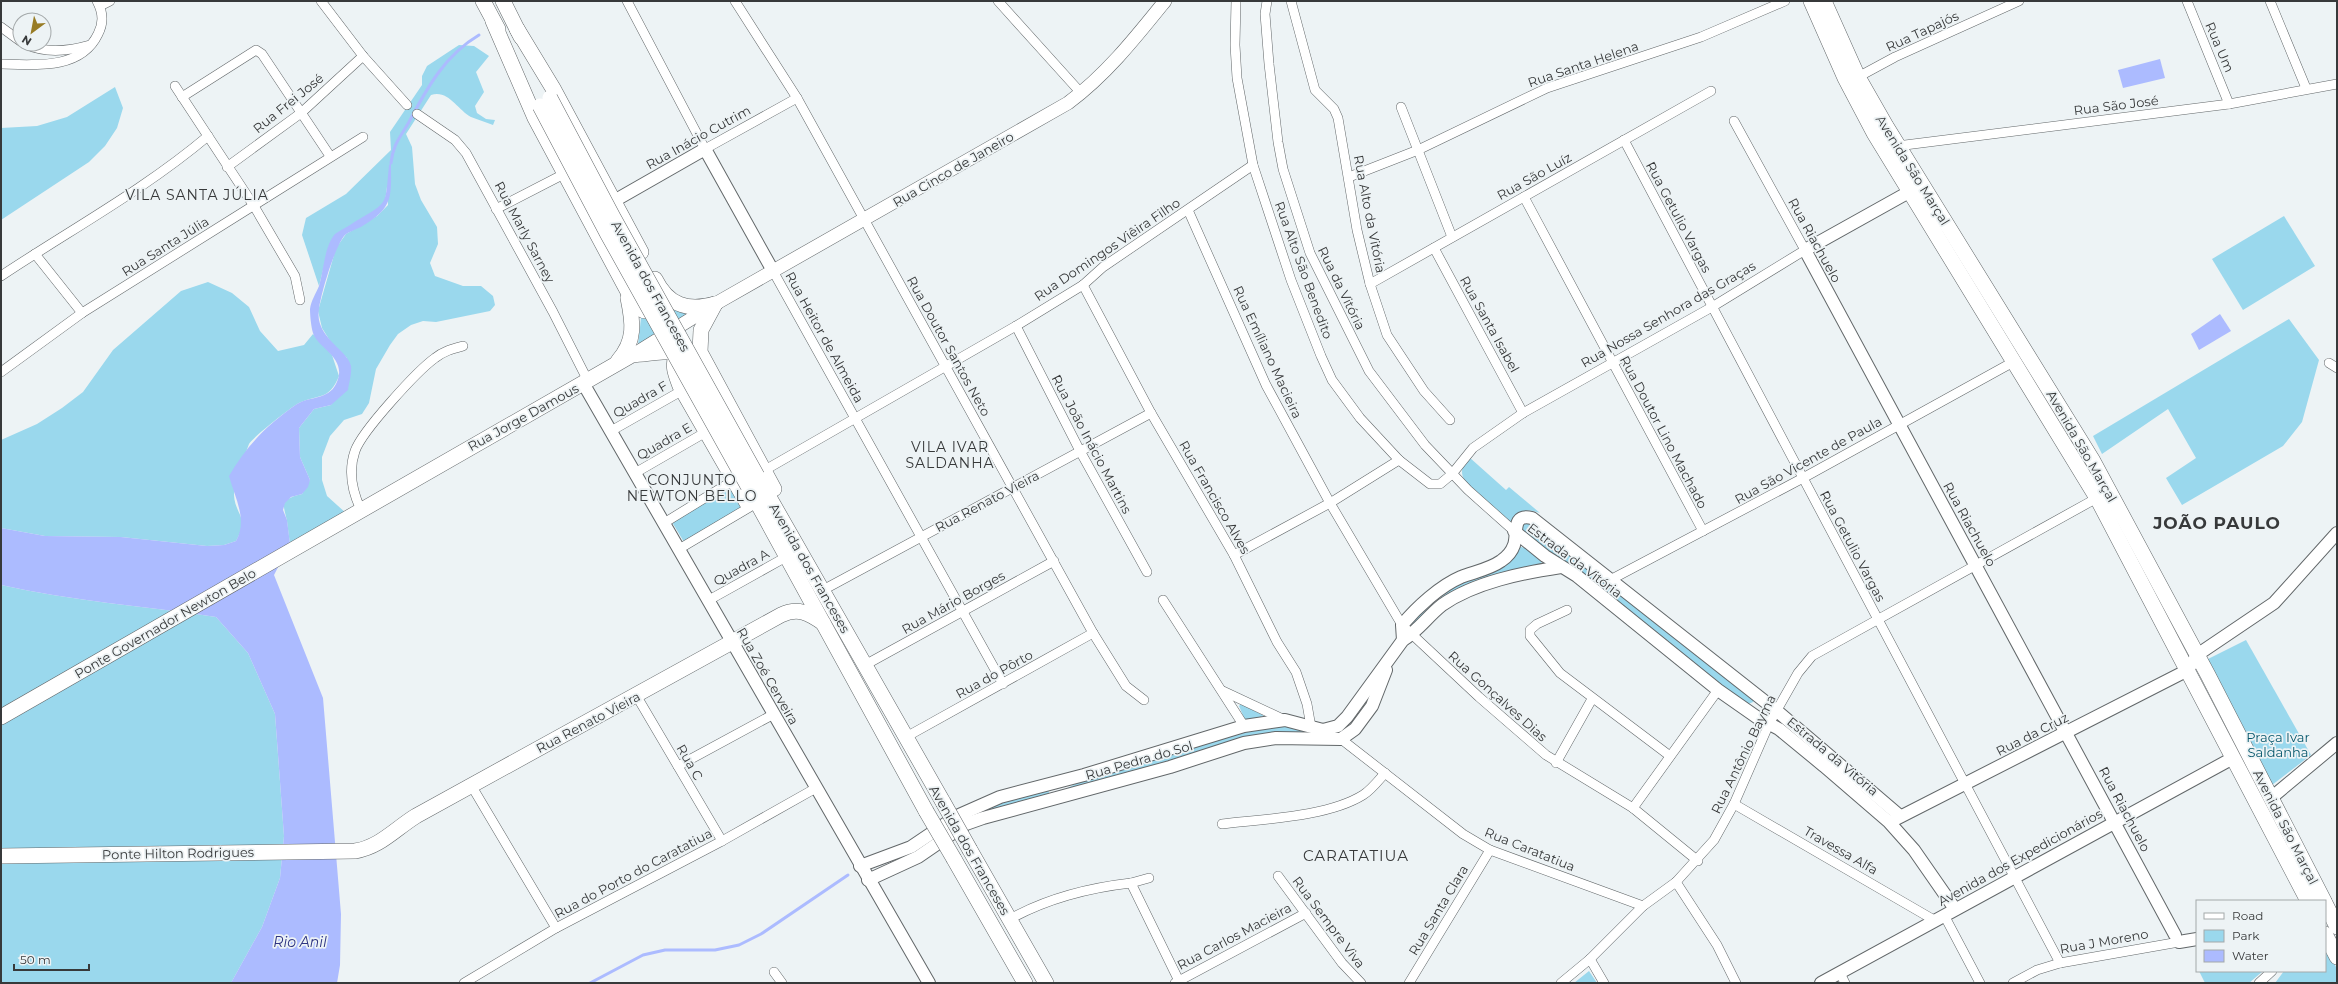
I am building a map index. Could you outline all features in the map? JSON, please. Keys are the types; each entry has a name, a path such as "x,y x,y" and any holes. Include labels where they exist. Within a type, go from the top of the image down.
{"main road":[{"name":"Avenida dos Franceses","path":"483,1 613,217 751,478 786,557 926,811 1025,983"},
{"name":"Avenida dos Franceses","path":"503,1 517,29 545,102"},
{"name":"Rua Cinco de Janeiro","path":"715,304 1068,103 1081,94 1110,65 1165,1"},
{"name":"Avenida São Marçal","path":"1811,1 1845,78 1909,192 2015,361 2097,498 2307,900"},
{"name":"Avenida São Marçal","path":"1824,1 1858,77 1897,146 2093,460 2198,655 2323,900"},
{"path":"494,21 532,112 626,291 638,308 646,312 654,310 660,304 660,290"},
{"path":"517,29 554,90 660,290 672,301 687,307 696,308 715,304"},
{"path":"614,366 626,350 632,335 633,323 626,291"},
{"path":"715,304 705,322 700,338 700,352 707,366 751,478 750,507 786,557"},
{"name":"Rua Jorge Damous","path":"330,528 614,366 715,304"},
{"path":"686,352 679,354 674,364 676,376 683,390 706,432 751,478"},
{"path":"632,355 686,352 698,357 707,366"},
{"name":"Avenida dos Franceses","path":"751,478 823,590 1046,983"},
{"name":"Ponte Governador Newton Belo","path":"1,717 330,528"},
{"name":"Rua Renato Vieira","path":"355,851 367,849 382,842 416,816 790,611 806,613 822,623"},
{"name":"Ponte Hilton Rodrigues","path":"1,856 355,851"},
{"name":"Avenida São Marçal","path":"2326,906 2337,927"},
{"path":"2326,936 2337,957"}],"street":[{"path":"1,64 31,65 68,60 83,54 92,44 101,29 102,21 98,3 110,1"},
{"path":"321,1 363,56 407,105"},
{"name":"Rua Heitor de Almeida","path":"628,1 705,149 1003,684"},
{"name":"Rua Doutor Santos Neto","path":"735,1 797,98 1094,633 1126,686 1144,700"},
{"path":"998,1 1081,94"},
{"name":"Rua Alto São Benedito","path":"1236,1 1234,45 1237,78 1253,165 1291,280 1332,380 1352,409 1399,460 1430,484 1440,484 1452,474"},
{"name":"Rua da Vitória","path":"1267,1 1265,14 1269,64 1283,169 1310,253 1369,371 1425,445 1452,474 1514,531"},
{"name":"Rua Alto da Vitória","path":"1291,1 1315,90 1334,108 1338,118 1357,230 1370,284 1390,340 1424,391 1450,420"},
{"name":"Rua Santa Helena","path":"1349,177 1418,150 1547,88 1701,37 1785,1"},
{"name":"Rua Tapajós","path":"1858,77 1895,57 2019,1"},
{"name":"Rua Um","path":"2187,1 2230,104"},
{"path":"2270,1 2306,88"},
{"path":"1,27 12,35"},
{"path":"52,50 92,44"},
{"path":"182,97 252,51 256,50 262,54 330,156"},
{"name":"Rua Frei José","path":"227,167 300,113 363,56"},
{"name":"Rua São José","path":"1897,146 2230,104 2306,88 2337,84"},
{"path":"175,86 254,206 295,276 300,300"},
{"name":"Rua São Luíz","path":"1370,284 1711,91"},
{"name":"Rua Inácio Cutrim","path":"614,201 797,98"},
{"path":"1401,107 1452,237"},
{"name":"Rua Marly Sarney","path":"417,114 455,140 466,153 553,312 585,382"},
{"name":"Rua Riachuelo","path":"1734,121 2116,821 2177,938"},
{"path":"1,276 145,184 179,160 208,136"},
{"name":"Rua Santa Júlia","path":"1,372 82,314 254,206 330,156 363,137"},
{"name":"Rua Getulio Vargas","path":"1624,140 2060,963"},
{"name":"Rua Domingos Viêira Filho","path":"664,523 751,478 946,367 1083,286 1103,267 1253,165"},
{"path":"496,209 564,174"},
{"name":"Rua Nossa Senhora das Graças","path":"1452,474 1473,448 1523,413 1712,307 1805,250 1909,192"},
{"name":"Rua Doutor Lino Machado","path":"1524,197 1703,531"},
{"name":"Rua Emíliano Macieira","path":"1188,210 1266,385 1330,503"},
{"name":"Rua Santa Isabel","path":"1434,248 1523,413"},
{"path":"35,254 82,314"},
{"name":"Rua Francisco Alves","path":"1083,286 1151,413 1234,555 1277,642 1296,672 1319,732"},
{"name":"Rua João Inácio Martins","path":"1016,326 1080,451 1147,572"},
{"path":"361,510 354,496 351,464 355,449 361,439 392,401 434,358 447,350 463,346"},
{"name":"Rua São Vicente de Paula","path":"1612,579 1803,478 2015,361"},
{"path":"2329,363 2337,368"},
{"name":"Rua Zoé Cerveira","path":"585,382 635,473 868,880 929,983"},
{"name":"Quadra F","path":"611,431 683,390"},
{"name":"Rua Renato Vieira","path":"823,590 1151,413"},
{"name":"Quadra E","path":"635,473 706,432"},
{"path":"1234,555 1330,503 1399,460"},
{"name":"Rua Antônio Bayma","path":"1561,983 1590,958 1643,906 1676,882 1698,860 1714,840 1734,804 1769,724 1798,673 1812,656 2097,498"},
{"path":"1330,503 1402,625 1407,638"},
{"path":"679,549 750,507"},
{"name":"Estrada da Vitória","path":"1900,816 1777,711 1612,579 1532,518 1522,518 1514,531 1535,549 1577,576 1750,714 1779,729 1890,822 1914,850 1955,908"},
{"path":"1402,625 1418,608 1453,581 1492,566 1505,558 1515,543 1514,531"},
{"path":"2188,670 2198,655 2274,603 2337,532"},
{"name":"Quadra A","path":"709,600 786,557"},
{"name":"Rua Mário Borges","path":"865,665 1054,561"},
{"name":"Rua Pedra do Sol","path":"868,880 918,857 974,821 1170,767 1244,743 1319,732 1335,727 1344,721 1407,638 1437,610 1468,592 1531,572 1562,567"},
{"path":"1163,600 1206,670 1223,691 1244,726"},
{"path":"1567,610 1537,624 1530,630 1529,634 1560,673 1592,699 1670,756"},
{"name":"Rua do Pôrto","path":"906,737 1094,633"},
{"name":"Rua Gonçalves Dias","path":"1407,638 1556,763 1633,808 1698,860"},
{"name":"Rua Pedra do Sol","path":"860,866 911,847 957,816 984,804 1244,726 1285,720 1302,723 1319,732 1341,739 1355,729 1372,706 1380,690 1389,661"},
{"name":"Rua da Cruz","path":"1890,822 2188,670"},
{"path":"1633,808 1718,690"},
{"path":"1223,691 1285,720"},
{"name":"Rua C","path":"636,696 722,841"},
{"path":"1556,763 1592,699"},
{"path":"678,766 774,714"},
{"name":"Rua Caratatiua","path":"1341,739 1463,834 1490,850 1643,906"},
{"path":"2271,798 2337,743"},
{"name":"Avenida dos Expedicionários","path":"1821,983 1842,978 1955,908 2233,758"},
{"path":"1222,824 1304,813 1329,807 1364,794 1385,774"},
{"path":"1059,798 1056,794 1056,789 1070,783 1076,777"},
{"path":"471,785 556,928"},
{"name":"Rua do Porto do Caratatiua","path":"464,983 556,928 722,841 816,788"},
{"name":"Travessa Alfa","path":"1734,804 1939,918"},
{"name":"Rua Santa Clara","path":"1409,983 1490,850"},
{"name":"Rua Sempre Viva","path":"1278,876 1342,963 1360,983"},
{"path":"1010,919 1051,899 1099,887 1131,883 1150,878"},
{"path":"1676,882 1717,945 1736,983"},
{"path":"1131,883 1177,982"},
{"name":"Rua Carlos Macieira","path":"1177,982 1306,913"},
{"path":"1939,918 1980,983"},
{"name":"Rua J Moreno","path":"2016,981 2037,970 2060,963 2177,938 2196,939"},
{"path":"1590,958 1604,983"},
{"path":"774,972 782,983"},
{"path":"2259,983 2271,972"}],"green space":[{"path":"459,45 474,46 489,56 476,72 484,92 475,106 477,113 486,119 495,120 493,125 471,117 448,97 437,94 431,95 406,134 412,147 415,184 421,200 437,227 438,244 430,263 435,276 463,286 481,286 493,296 495,305 490,311 436,322 423,321 411,325 398,334 376,369 369,403 362,414 344,420 330,436 322,457 322,480 327,496 347,514 290,544 284,503 289,498 302,494 310,480 300,457 299,428 314,409 331,405 347,358 332,344 322,328 318,311 336,248 346,234 377,216 388,205 387,187 385,202 377,210 364,217 329,246 319,286 302,235 306,218 346,194 391,150 390,132 422,85 422,76 427,66"},
{"path":"115,87 123,108 117,128 105,146 89,162 1,220 1,128 37,126 67,117"},
{"path":"2284,216 2315,266 2243,310 2212,259"},
{"path":"208,282 232,293 249,307 260,331 278,351 304,345 313,334 332,355 339,376 331,390 322,396 299,403 264,429 249,444 234,495 242,521 240,533 236,541 224,545 207,546 121,537 45,536 1,528 1,440 37,424 83,392 113,350 181,291"},
{"path":"664,303 691,313 638,345 641,318"},
{"path":"2289,319 2319,360 2302,422 2283,446 2182,505 2166,478 2196,458 2168,409 2102,454 2093,436"},
{"path":"1469,457 1506,490 1509,487 1540,513 1531,510 1527,511 1510,522 1465,481 1462,474 1462,469"},
{"path":"731,487 743,506 684,542 672,522"},
{"path":"1527,521 1754,700 1753,702 1746,705 1546,552 1521,531 1522,525"},
{"path":"1520,547 1534,553 1540,559 1542,565 1488,579 1411,627 1409,624 1451,589"},
{"path":"1,585 54,595 216,617 248,653 275,714 284,836 280,878 262,927 231,983 1,983"},
{"name":"Praça Ivar Saldanha","path":"2246,640 2311,755 2272,785 2208,659"},
{"path":"1241,704 1263,716 1249,722 1245,720 1239,706"},
{"path":"1291,725 1305,730 1304,734 1145,769 1062,791 1081,781 1243,731"},
{"path":"1048,789 1050,796 988,813 966,816 995,803"},
{"path":"2326,947 2337,969 2337,983 2275,983 2283,972 2326,972"},
{"path":"1589,971 1597,983 1574,983"},
{"path":"2200,972 2262,972 2249,983 2205,983"}],"water":[{"path":"2160,59 2165,78 2123,88 2118,70"},
{"name":"Rio Anil","path":"391,163 391,184 389,199 386,206 374,218 345,235 337,249 325,281 320,302 319,319 321,327 326,335 349,360 351,372 348,390 331,405 314,409 299,428 300,457 310,480 308,487 302,494 291,497 285,503 283,510 287,520 290,544 274,575 323,698 341,914 340,965 337,983 231,983 262,927 280,878 284,836 275,714 248,653 216,617 54,595 1,585 1,528 45,536 121,537 207,546 224,545 236,541 241,525 241,517 229,476 243,454 267,427 277,419 297,404 328,393 336,384 339,375 339,367 336,361 316,339 313,333 310,318 312,300 319,286 326,252 331,239 335,234 373,211 383,202 387,189 389,165"},
{"path":"2220,314 2231,331 2199,350 2191,334"}],"waterway":[{"path":"391,163 393,151 397,141 438,73 456,52 479,35"},
{"path":"590,983 643,955 665,950 715,950 739,945 761,934 848,875"}],"district":[{"name":"VILA SANTA JÚLIA","path":"197,195"},
{"name":"VILA IVAR SALDANHA","path":"950,456"},
{"name":"CONJUNTO NEWTON BELLO","path":"692,488"},
{"name":"JOÃO PAULO","path":"2217,523"},
{"name":"CARATATIUA","path":"1356,856"}]}
